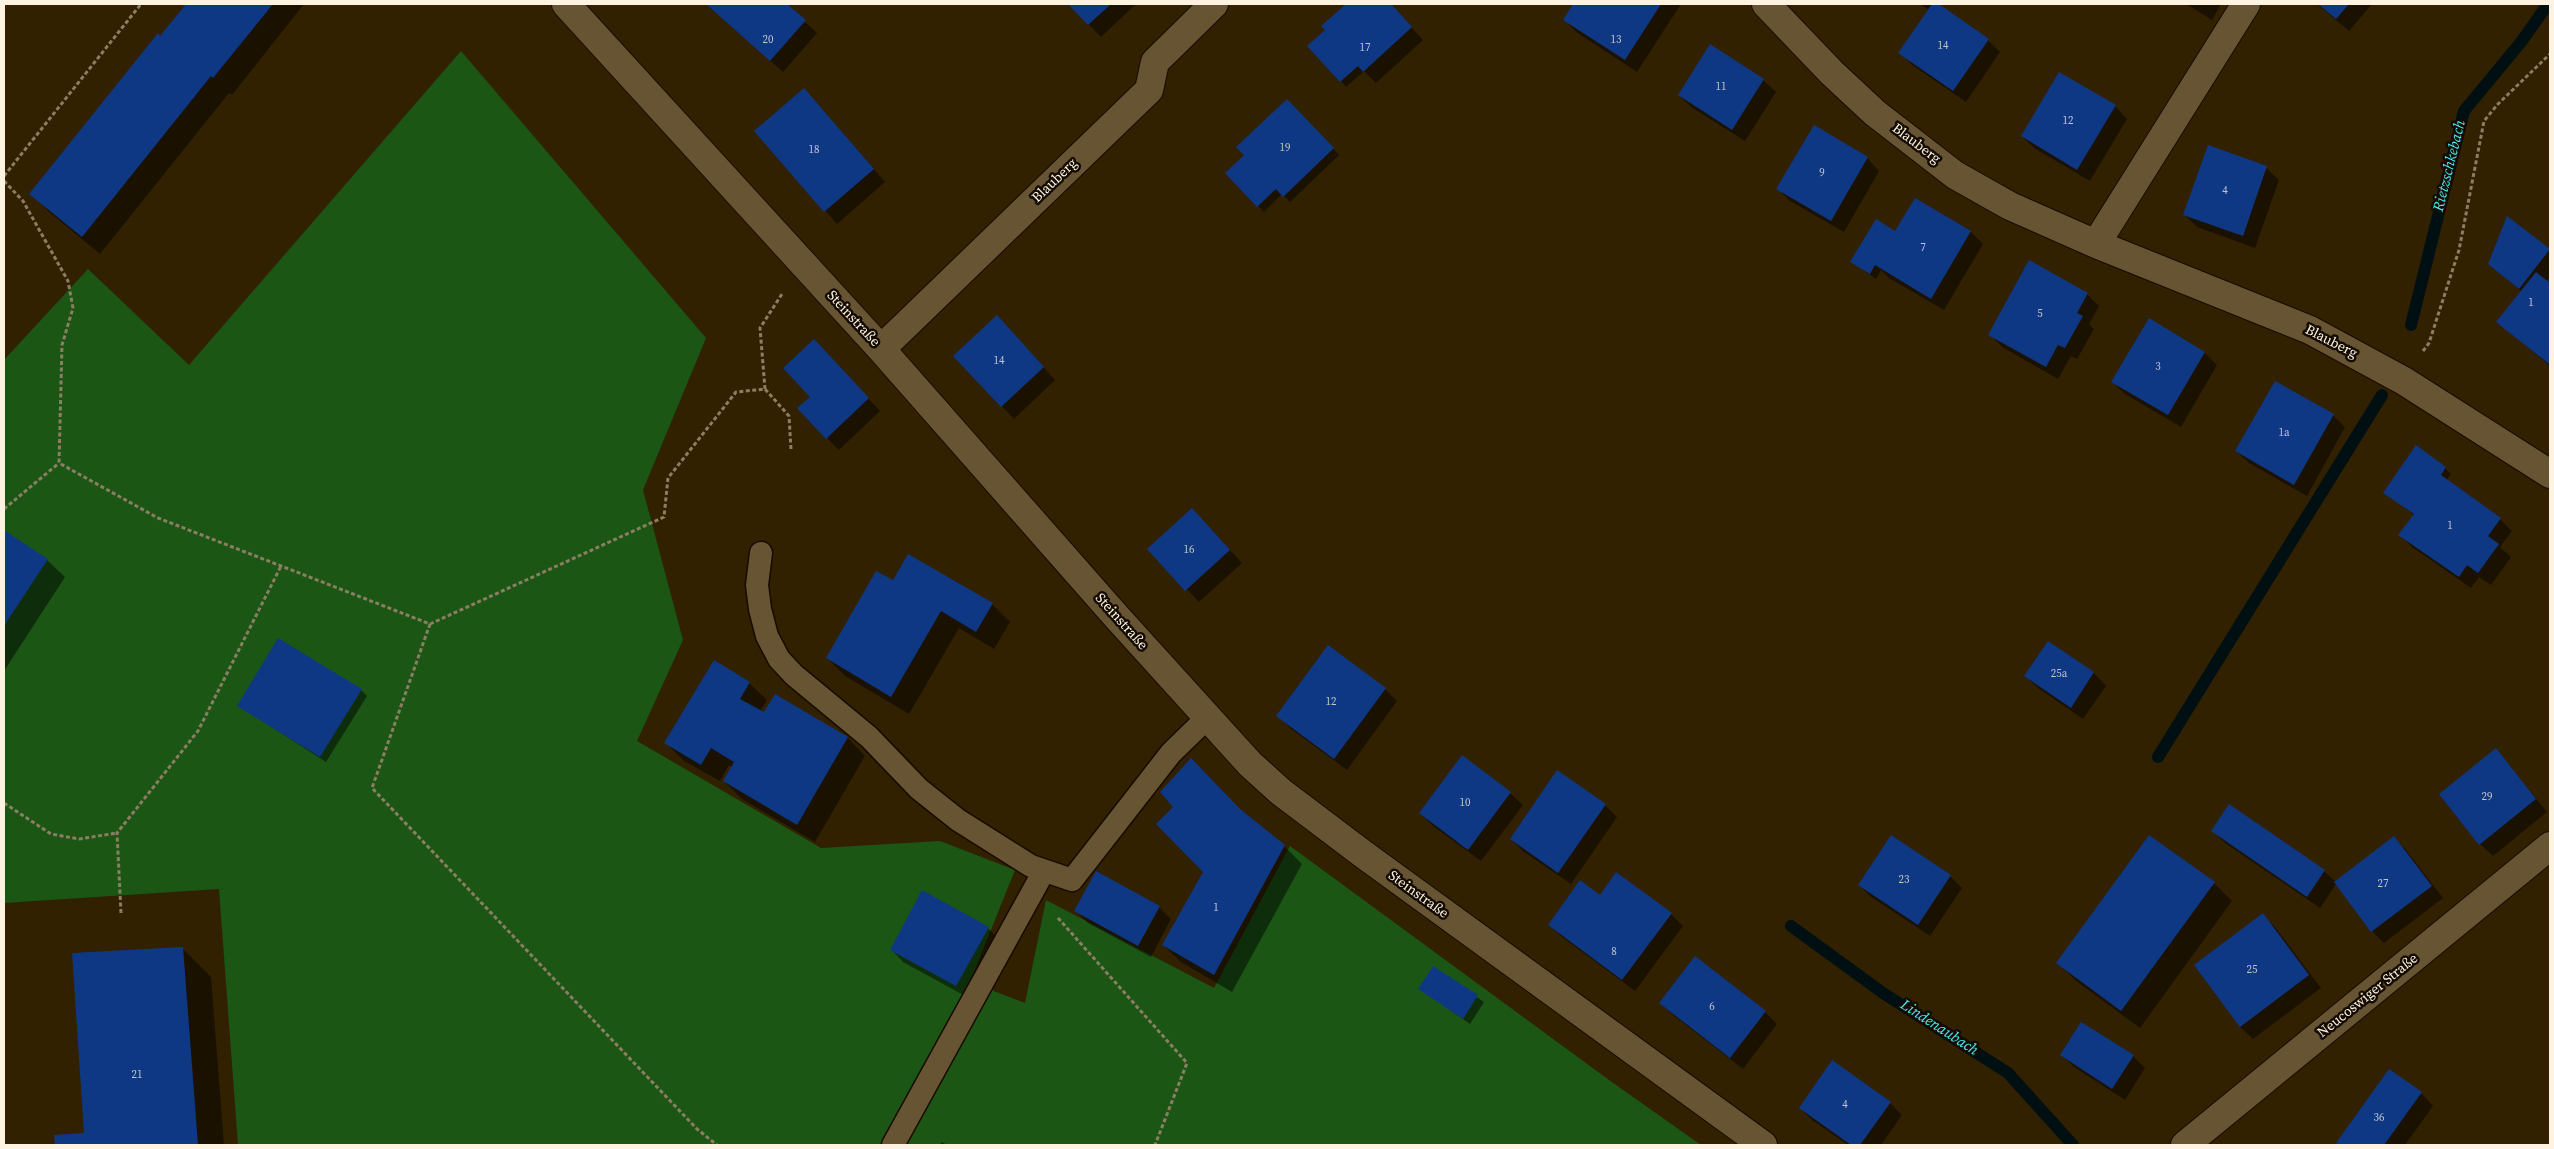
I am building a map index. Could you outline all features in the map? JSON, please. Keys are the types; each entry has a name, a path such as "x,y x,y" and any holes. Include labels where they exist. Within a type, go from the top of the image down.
{"street":[{"name":"Steinstraße","path":"566,4 881,349 1115,615 1209,716 1250,764 1281,792 1371,860 1763,1145"},
{"name":"Blauberg","path":"881,349 1149,90 1155,62 1214,4"},
{"name":"Blauberg","path":"1766,4 1832,73 1875,113 1955,175 2010,206 2096,244 2310,330 2404,381 2549,470"},
{"path":"2096,244 2246,4"},
{"name":"Neucoswiger Straße","path":"2185,1145 2550,846"}],"lane":[{"path":"761,553 757,585 760,608 767,636 779,659 794,675 869,737 919,790 966,825 1031,866 1044,871 1072,880 1171,752 1209,716"},
{"path":"893,1145 1044,871"}],"path":[{"path":"4,176 141,4"},
{"path":"2404,381 2429,342 2447,292 2463,232 2484,121 2498,104 2550,54"},
{"path":"4,181 23,200 68,281 73,308 62,345 59,463 4,509"},
{"path":"791,449 789,416 765,389 760,328 801,263"},
{"path":"59,463 158,518 430,624 664,517 668,478 736,392 765,389"},
{"path":"121,913 117,833 198,731 281,566"},
{"path":"430,624 372,788 697,1129 717,1145"},
{"path":"4,803 51,834 79,839 117,833"},
{"path":"1072,880 1053,912 1186,1063 1155,1145"}],"green space":[{"path":"461,51 706,338 643,490 683,640 637,741 821,848 940,841 1015,870 970,982 1025,1003 1046,900 1214,988 1290,846 1609,1080 1701,1145 238,1145 219,889 4,903 4,360 88,269 189,365"}],"building":[{"path":"186,4 273,4 213,78 211,76 82,237 29,194 158,33 160,36"},
{"path":"706,4 787,4 806,20 770,61"},
{"path":"1068,4 1111,4 1088,25"},
{"path":"1346,4 1391,4 1412,27 1363,72 1358,66 1340,82 1307,46 1325,30 1321,26"},
{"path":"1573,4 1661,4 1625,60 1563,20"},
{"path":"1932,4 1939,4 1989,39 1953,91 1898,53"},
{"path":"2318,4 2349,4 2336,19"},
{"path":"1710,44 1764,79 1732,130 1678,95"},
{"path":"2059,72 2116,105 2077,170 2021,136"},
{"path":"804,88 874,169 824,212 754,131"},
{"path":"1287,99 1334,148 1283,197 1276,189 1257,207 1225,173 1244,155 1236,147"},
{"path":"1814,125 1868,157 1831,221 1776,189"},
{"path":"2208,145 2267,166 2243,236 2183,215"},
{"path":"1915,198 1971,231 1931,299 1875,265 1870,274 1850,262 1876,219 1895,231"},
{"path":"2507,216 2550,249 2519,289 2488,264"},
{"path":"2029,260 2088,293 2077,313 2083,316 2065,348 2058,345 2046,367 1988,335"},
{"path":"2536,272 2550,283 2549,364 2496,322"},
{"path":"997,315 1044,367 1001,407 953,356"},
{"path":"2149,318 2205,352 2168,415 2111,382"},
{"path":"814,339 869,398 826,439 797,408 810,397 783,368"},
{"path":"2275,381 2334,414 2294,485 2235,451"},
{"path":"2416,445 2446,467 2441,475 2501,518 2488,536 2499,544 2478,573 2467,565 2459,577 2398,535 2414,514 2383,493"},
{"path":"1192,508 1230,550 1185,591 1147,549"},
{"path":"5,531 48,559 4,626 4,533"},
{"path":"908,554 993,603 976,632 941,611 891,697 826,658 876,571 893,580"},
{"path":"278,638 362,689 320,757 237,706"},
{"path":"2048,641 2094,672 2071,708 2024,676"},
{"path":"1328,645 1386,688 1334,759 1276,716"},
{"path":"714,660 750,682 740,699 764,712 775,694 848,737 797,825 723,781 734,762 711,748 701,765 664,743"},
{"path":"2496,748 2536,799 2479,845 2439,794"},
{"path":"1462,755 1511,792 1468,850 1419,813"},
{"path":"1191,758 1240,809 1285,845 1214,975 1162,945 1203,872 1156,824 1173,807 1160,792"},
{"path":"1557,770 1606,804 1558,873 1510,839"},
{"path":"2229,804 2325,870 2307,897 2211,831"},
{"path":"1891,835 1951,875 1918,925 1858,885"},
{"path":"2149,835 2215,882 2121,1011 2056,963"},
{"path":"2394,836 2432,886 2371,932 2334,882"},
{"path":"1096,871 1160,906 1138,946 1074,911"},
{"path":"1616,872 1672,913 1622,980 1548,925 1580,880 1600,895"},
{"path":"922,890 989,927 956,986 890,950"},
{"path":"2263,913 2309,975 2240,1027 2194,965"},
{"path":"183,947 198,1145 55,1145 54,1135 84,1133 72,953"},
{"path":"1695,956 1766,1011 1730,1058 1659,1003"},
{"path":"1433,966 1478,995 1463,1019 1418,989"},
{"path":"2081,1022 2134,1055 2112,1089 2060,1055"},
{"path":"1832,1060 1891,1102 1860,1145 1851,1145 1799,1108"},
{"path":"2389,1069 2422,1092 2384,1145 2340,1145 2336,1143"}],"waterway":[{"name":"Rietzschkebach","path":"2411,325 2464,111 2521,42 2548,4"},
{"path":"2158,757 2382,395"},
{"name":"Lindenaubach","path":"1791,926 1883,993 2008,1073 2073,1145"}]}
